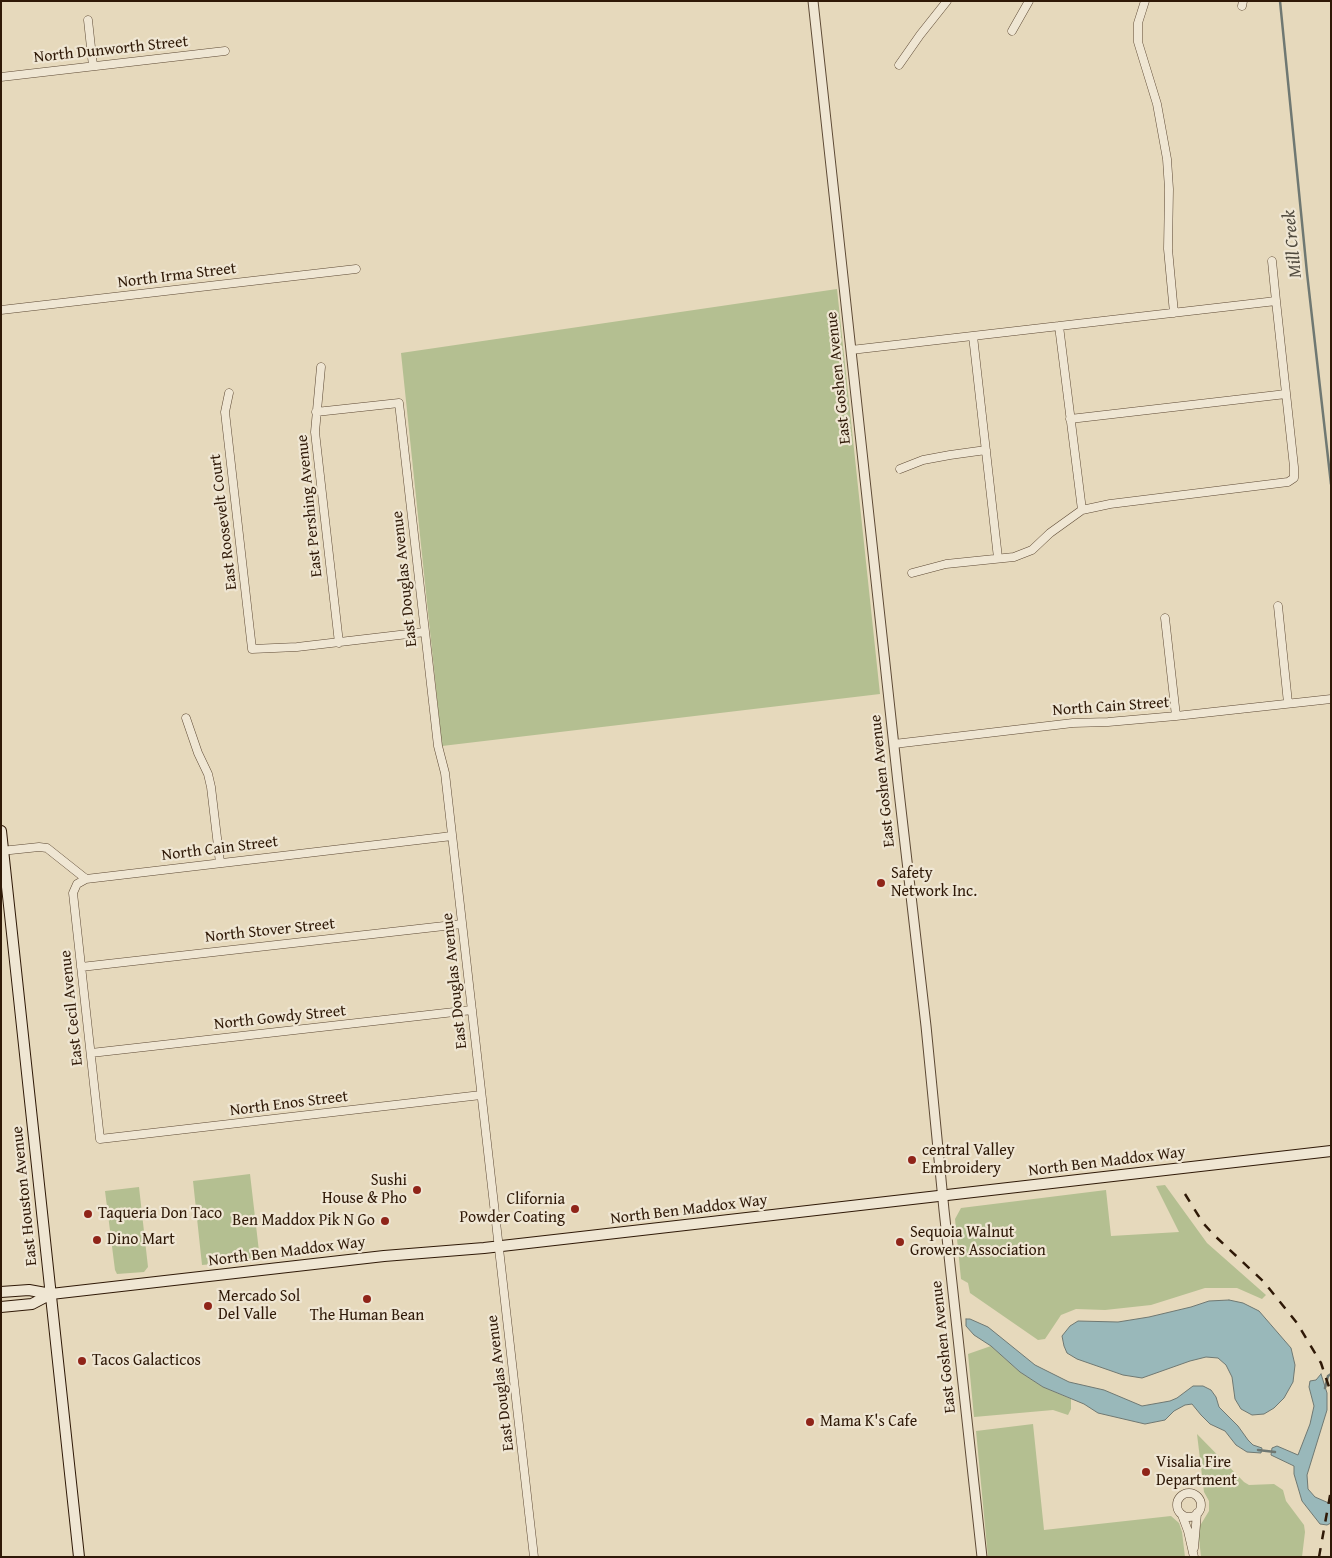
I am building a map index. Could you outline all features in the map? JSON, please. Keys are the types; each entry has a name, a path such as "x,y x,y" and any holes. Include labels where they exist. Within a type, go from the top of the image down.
{"main road":[{"name":"East Houston Avenue","path":"1,832 79,1557"},
{"name":"North Ben Maddox Way","path":"1,1292 29,1290 51,1294 384,1256 499,1246 1331,1151"},
{"name":"North Ben Maddox Way","path":"1,1307 32,1304 51,1294"}],"street":[{"name":"East Goshen Avenue","path":"813,1 894,744 928,1036 943,1196 982,1557"},
{"path":"899,65 920,35 948,1"},
{"path":"1012,31 1029,1"},
{"path":"1145,1 1138,23 1138,42 1157,104 1167,159 1169,189 1168,250 1174,313"},
{"path":"88,20 93,66"},
{"name":"North Dunworth Street","path":"1,77 224,51"},
{"path":"912,573 946,564 1014,557 1032,550 1050,533 1082,510 1110,504 1288,482 1294,478 1272,261"},
{"name":"North Irma Street","path":"1,310 356,269"},
{"path":"851,350 1276,301"},
{"path":"1059,326 1082,510"},
{"path":"973,336 998,558"},
{"name":"East Pershing Avenue","path":"321,367 315,432 339,643"},
{"name":"East Roosevelt Court","path":"229,393 225,412 252,649 339,643"},
{"path":"1070,419 1286,394"},
{"name":"East Douglas Avenue","path":"316,412 399,403 438,746 445,773 534,1557"},
{"path":"900,469 922,460 986,450"},
{"path":"1278,606 1288,703"},
{"path":"1165,618 1176,716"},
{"path":"339,643 425,632"},
{"name":"North Cain Street","path":"894,744 1073,722 1108,722 1176,716 1331,699"},
{"path":"186,718 198,753 208,774 220,863"},
{"name":"North Cain Street","path":"86,878 452,836"},
{"path":"2,850 47,848 86,878"},
{"name":"East Cecil Avenue","path":"86,878 77,884 73,893 100,1139"},
{"name":"North Stover Street","path":"81,966 462,924"},
{"name":"North Gowdy Street","path":"90,1053 472,1010"},
{"name":"North Enos Street","path":"100,1139 481,1095"},
{"path":"1189,1493 1195,1495 1199,1500 1200,1507 1197,1513 1194,1553 1182,1515 1178,1509 1178,1502 1181,1496 1189,1493"},
{"path":"1182,1515 1188,1517 1197,1513"}],"green space":[{"path":"837,289 880,694 442,746 401,353"},
{"path":"250,1174 260,1260 202,1265 193,1181"},
{"path":"1165,1185 1207,1243 1266,1295 1262,1299 1237,1288 1205,1288 1151,1305 1105,1310 1076,1309 1061,1315 1045,1339 1038,1340 970,1293 968,1283 961,1279 955,1219 961,1208 1106,1190 1111,1236 1179,1232 1156,1186"},
{"path":"139,1187 148,1267 144,1272 117,1274 105,1191"},
{"path":"991,1346 1020,1372 1043,1387 1071,1399 1071,1409 1068,1415 1053,1410 974,1417 968,1354"},
{"path":"1033,1424 1044,1530 1171,1516 1179,1523 1185,1557 988,1557 976,1431"},
{"path":"1197,1434 1244,1482 1249,1485 1274,1484 1283,1490 1286,1501 1304,1525 1302,1557 1201,1557 1198,1529 1209,1511 1209,1501 1204,1492"}],"water":[{"path":"1229,1300 1243,1303 1259,1311 1291,1348 1295,1365 1293,1382 1284,1398 1274,1408 1264,1414 1252,1415 1241,1409 1235,1399 1232,1377 1226,1365 1218,1358 1206,1357 1190,1361 1142,1378 1123,1375 1077,1359 1067,1353 1064,1346 1062,1336 1070,1326 1078,1321 1118,1322 1149,1317 1209,1301"},
{"path":"966,1319 988,1327 1035,1365 1069,1382 1104,1390 1142,1406 1170,1401 1193,1386 1203,1386 1211,1390 1216,1397 1219,1407 1238,1426 1248,1440 1253,1445 1262,1448 1261,1453 1247,1452 1236,1445 1225,1431 1210,1424 1192,1404 1185,1405 1174,1411 1165,1420 1145,1424 1098,1413 1084,1404 1043,1387 1020,1372 991,1346 974,1335 966,1326"},
{"path":"1321,1374 1327,1393 1327,1410 1307,1475 1308,1489 1315,1497 1331,1504 1331,1523 1327,1525 1320,1524 1302,1501 1294,1474 1294,1466 1271,1455 1272,1448 1277,1446 1298,1455 1310,1424 1314,1406 1309,1387 1310,1381 1316,1380"}],"waterway":[{"name":"Mill Creek","path":"1280,1 1307,273 1331,484"},
{"name":"Mill Creek","path":"1325,1388 1328,1376 1331,1374"},
{"path":"1258,1450 1275,1452"}],"railway":[{"path":"1185,1194 1203,1223 1264,1282 1297,1323 1321,1363 1331,1393"},
{"path":"1319,1557 1331,1490"}],"place":[{"name":"Safety Network Inc.","path":"881,883"},
{"name":"central Valley Embroidery","path":"912,1160"},
{"name":"Sushi House & Pho","path":"417,1190"},
{"name":"Clifornia Powder Coating","path":"575,1209"},
{"name":"Taqueria Don Taco","path":"88,1214"},
{"name":"Ben Maddox Pik N Go","path":"385,1221"},
{"name":"Dino Mart","path":"97,1240"},
{"name":"Sequoia Walnut Growers Association","path":"900,1242"},
{"name":"The Human Bean","path":"367,1299"},
{"name":"Mercado Sol Del Valle","path":"208,1306"},
{"name":"Tacos Galacticos","path":"82,1361"},
{"name":"Mama K's Cafe","path":"810,1422"},
{"name":"Visalia Fire Department","path":"1146,1472"}]}
